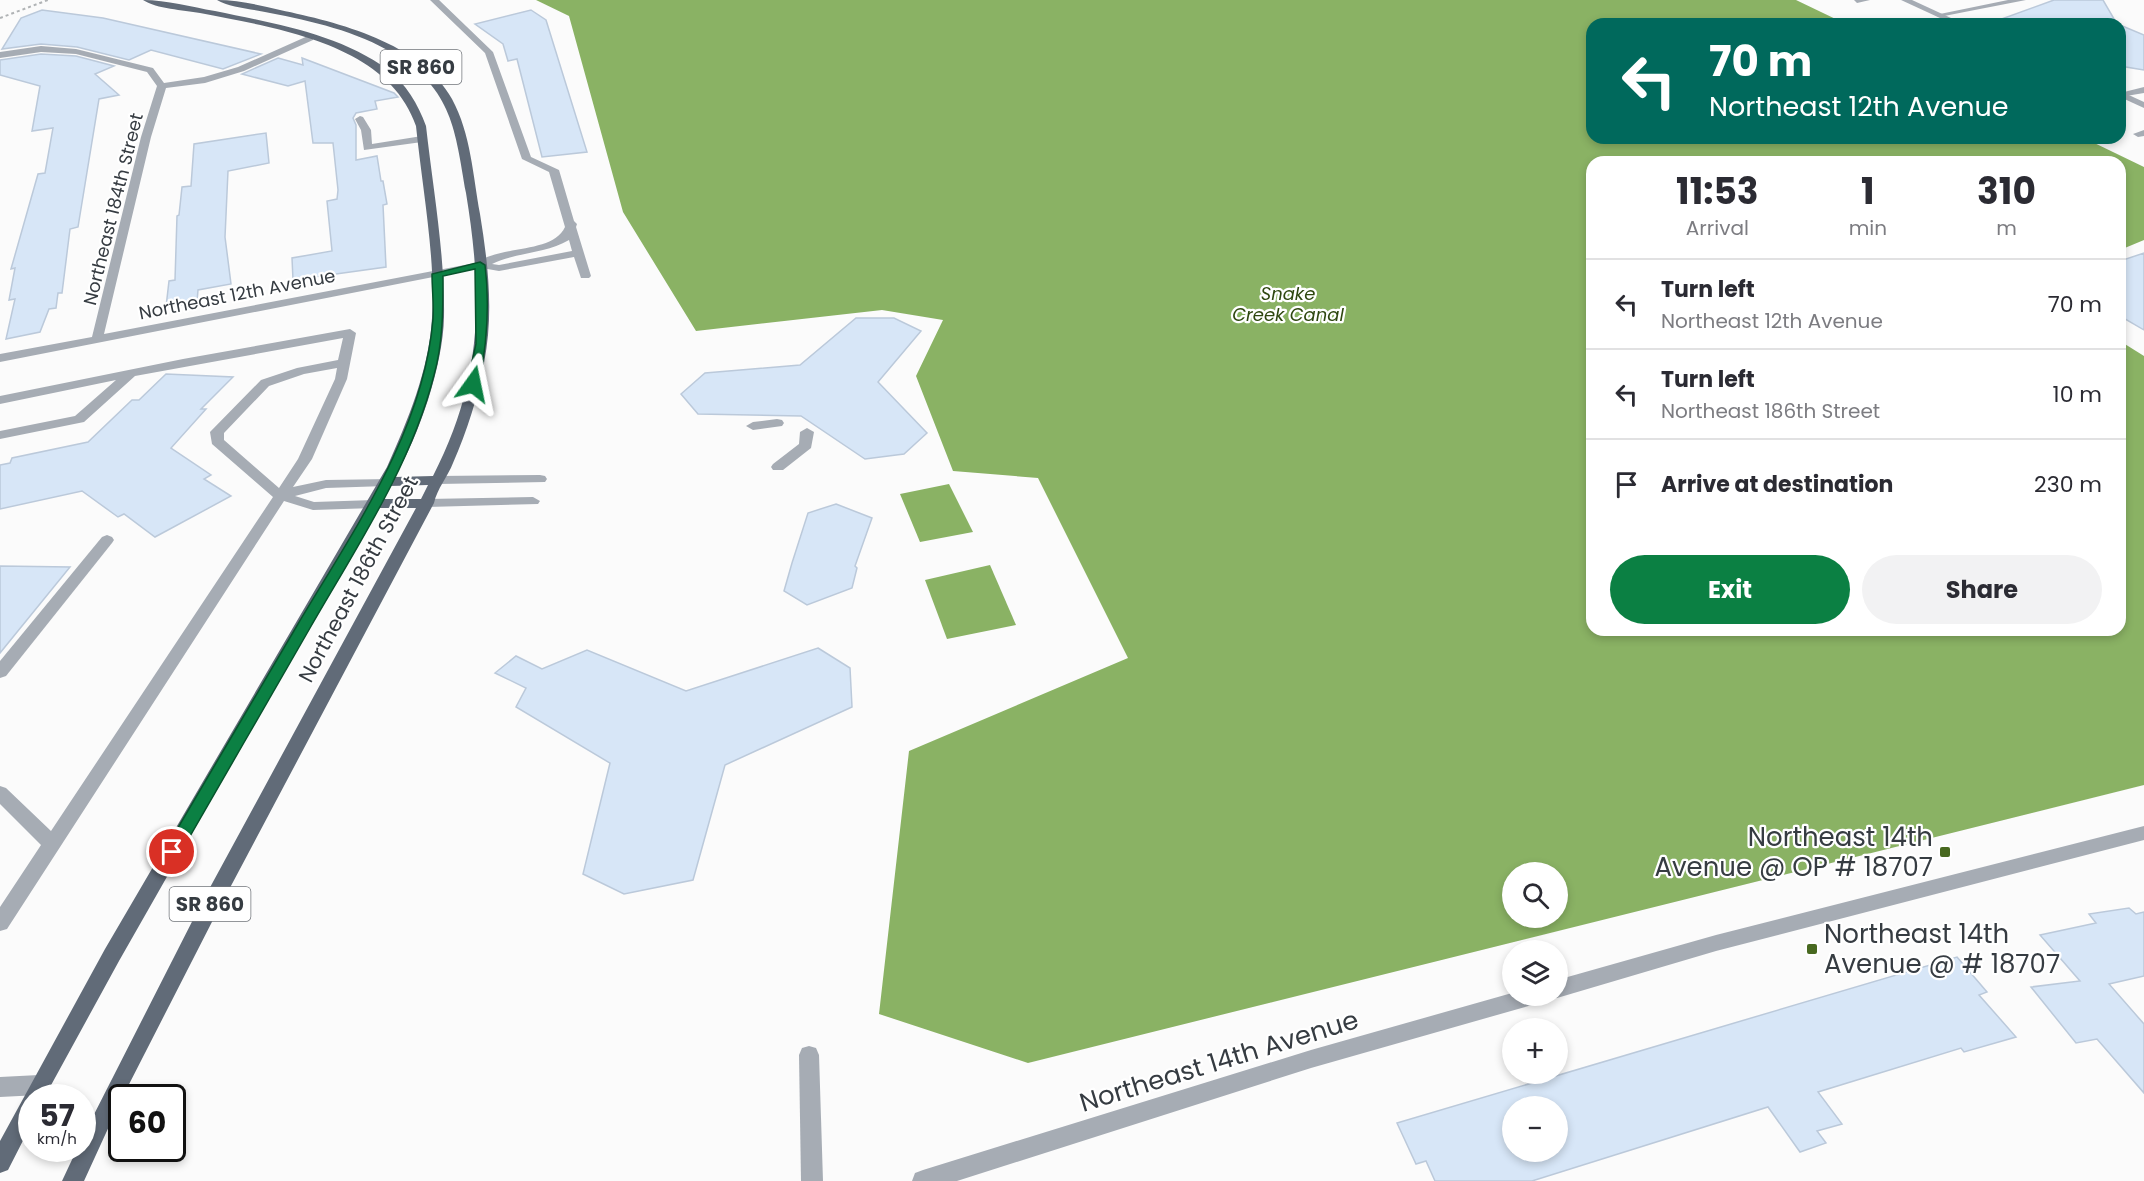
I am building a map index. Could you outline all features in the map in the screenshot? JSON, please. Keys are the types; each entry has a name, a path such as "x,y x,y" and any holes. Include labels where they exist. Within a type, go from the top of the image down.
{"main road":[{"name":"Northeast 186th Street","path":"41,1084 386,482 406,440 429,376 438,319 437,274 422,139 414,107 388,74 349,51 310,38 147,0"},
{"name":"Northeast 186th Street","path":"73,1181 138,1042 179,963 427,503 460,426 478,364 483,308 480,265 461,132 449,99 436,81 407,57 367,37 314,21 221,0"},
{"path":"386,482 438,480"},
{"path":"374,504 427,503"},
{"name":"Northeast 186th Street","path":"0,1163 18,1128"}],"street":[{"path":"434,0 489,52 527,159 554,170 572,224 585,276"},
{"path":"1905,0 1946,18"},
{"path":"1939,15 2022,0"},
{"path":"0,55 25,49 64,48 150,69 162,86 205,80 241,69 310,38"},
{"name":"Northeast 184th Street","path":"98,340 146,137 162,86"},
{"path":"2126,94 2144,90"},
{"path":"2126,98 2144,105"},
{"path":"360,119 366,130 368,148 422,139"},
{"path":"480,265 499,256 554,244 566,237 572,224"},
{"path":"480,265 499,268 579,253"},
{"name":"Northeast 12th Avenue","path":"0,358 480,265"},
{"path":"0,400 350,333 341,378 305,459 276,492 0,923"},
{"path":"344,363 283,375 265,383 217,432 217,441 228,453 276,492 314,506 374,504"},
{"path":"0,435 79,419 132,373"},
{"path":"753,426 777,423"},
{"path":"778,466 806,445 807,432"},
{"path":"438,480 540,479"},
{"path":"276,492 326,484 386,482"},
{"path":"427,503 533,501"},
{"path":"0,672 106,540"},
{"path":"0,793 52,844"},
{"path":"1568,986 1727,940 2144,833"},
{"name":"Northeast 14th Avenue","path":"923,1181 1311,1059 1502,1005"},
{"path":"809,1055 812,1181"},
{"path":"0,1087 18,1091"}],"path":[{"path":"0,18 48,0"}],"water":[{"name":"Snake Creek Canal","path":"536,0 1796,0 1834,18 1586,18 1586,144 2096,144 2121,156 1586,156 1586,636 2126,636 2126,345 2144,356 2144,785 1522,940 1502,940 1502,945 1028,1063 879,1014 909,751 1128,658 1038,478 953,471 916,376 943,320 882,310 696,331 623,212 569,16"},
{"name":"Snake Creek Canal","path":"2126,158 2144,167 2144,240 2126,248"},
{"path":"949,484 973,532 920,542 900,494"},
{"path":"990,565 1016,625 947,639 925,580"}],"building":[{"path":"2054,0 2103,0 2114,18 2004,18"},
{"path":"42,10 103,18 261,54 223,69 151,50 129,60 77,47 41,44 2,49 21,18"},
{"path":"531,10 546,20 587,152 542,157 517,59 508,61 503,44 475,24"},
{"path":"2126,28 2144,35 2144,70 2126,67"},
{"path":"41,54 76,56 114,66 95,74 119,95 99,99 78,227 70,229 62,293 58,293 56,308 49,309 40,332 6,339 15,299 9,300 15,268 11,269 38,174 45,173 53,128 32,131 40,86 0,75 0,60"},
{"path":"278,58 303,65 302,58 394,93 398,97 375,101 377,109 356,113 353,118 356,125 356,160 377,156 381,181 383,181 387,204 383,205 386,267 293,280 292,258 332,251 327,201 337,199 338,190 333,143 313,143 305,81 288,86 242,74"},
{"path":"266,133 269,163 228,171 225,237 231,284 198,290 197,302 166,307 169,281 175,280 177,216 179,215 182,187 191,186 194,144"},
{"path":"2144,253 2144,330 2126,320 2126,259"},
{"path":"856,318 894,318 921,331 878,382 927,433 904,454 865,459 801,416 698,414 681,394 705,373 800,365"},
{"path":"166,374 233,377 201,409 206,409 171,448 211,475 204,479 231,496 155,537 124,514 118,517 82,491 0,509 0,465 10,463 12,458 88,442 132,400 139,400"},
{"path":"836,504 872,518 855,566 857,568 852,588 807,605 784,591 792,563 808,513"},
{"path":"0,566 70,567 0,653"},
{"path":"818,648 850,668 852,707 725,765 693,880 624,894 583,874 610,763 516,707 526,688 495,673 516,656 542,669 587,650 686,691"},
{"path":"2129,908 2136,914 2144,912 2144,976 2109,984 2144,1024 2144,1093 2097,1039 2076,1043 2031,987 2080,981 2040,935 2096,923 2089,914"},
{"path":"1957,957 1987,992 1979,995 2016,1037 1964,1052 1961,1048 1818,1092 1842,1124 1817,1131 1826,1143 1800,1152 1768,1107 1532,1181 1435,1181 1426,1161 1416,1164 1397,1123 1529,1084 1568,1084 1568,1072"}],"place":[{"name":"Northeast 14th Avenue @ OP # 18707","path":"1945,852"},
{"name":"Northeast 14th Avenue @ # 18707","path":"1812,949"}],"route":[{"path":"172,852 363,524 403,448 429,376 433,357 439,302 437,274 480,265 483,292 481,344 473,384"}]}
